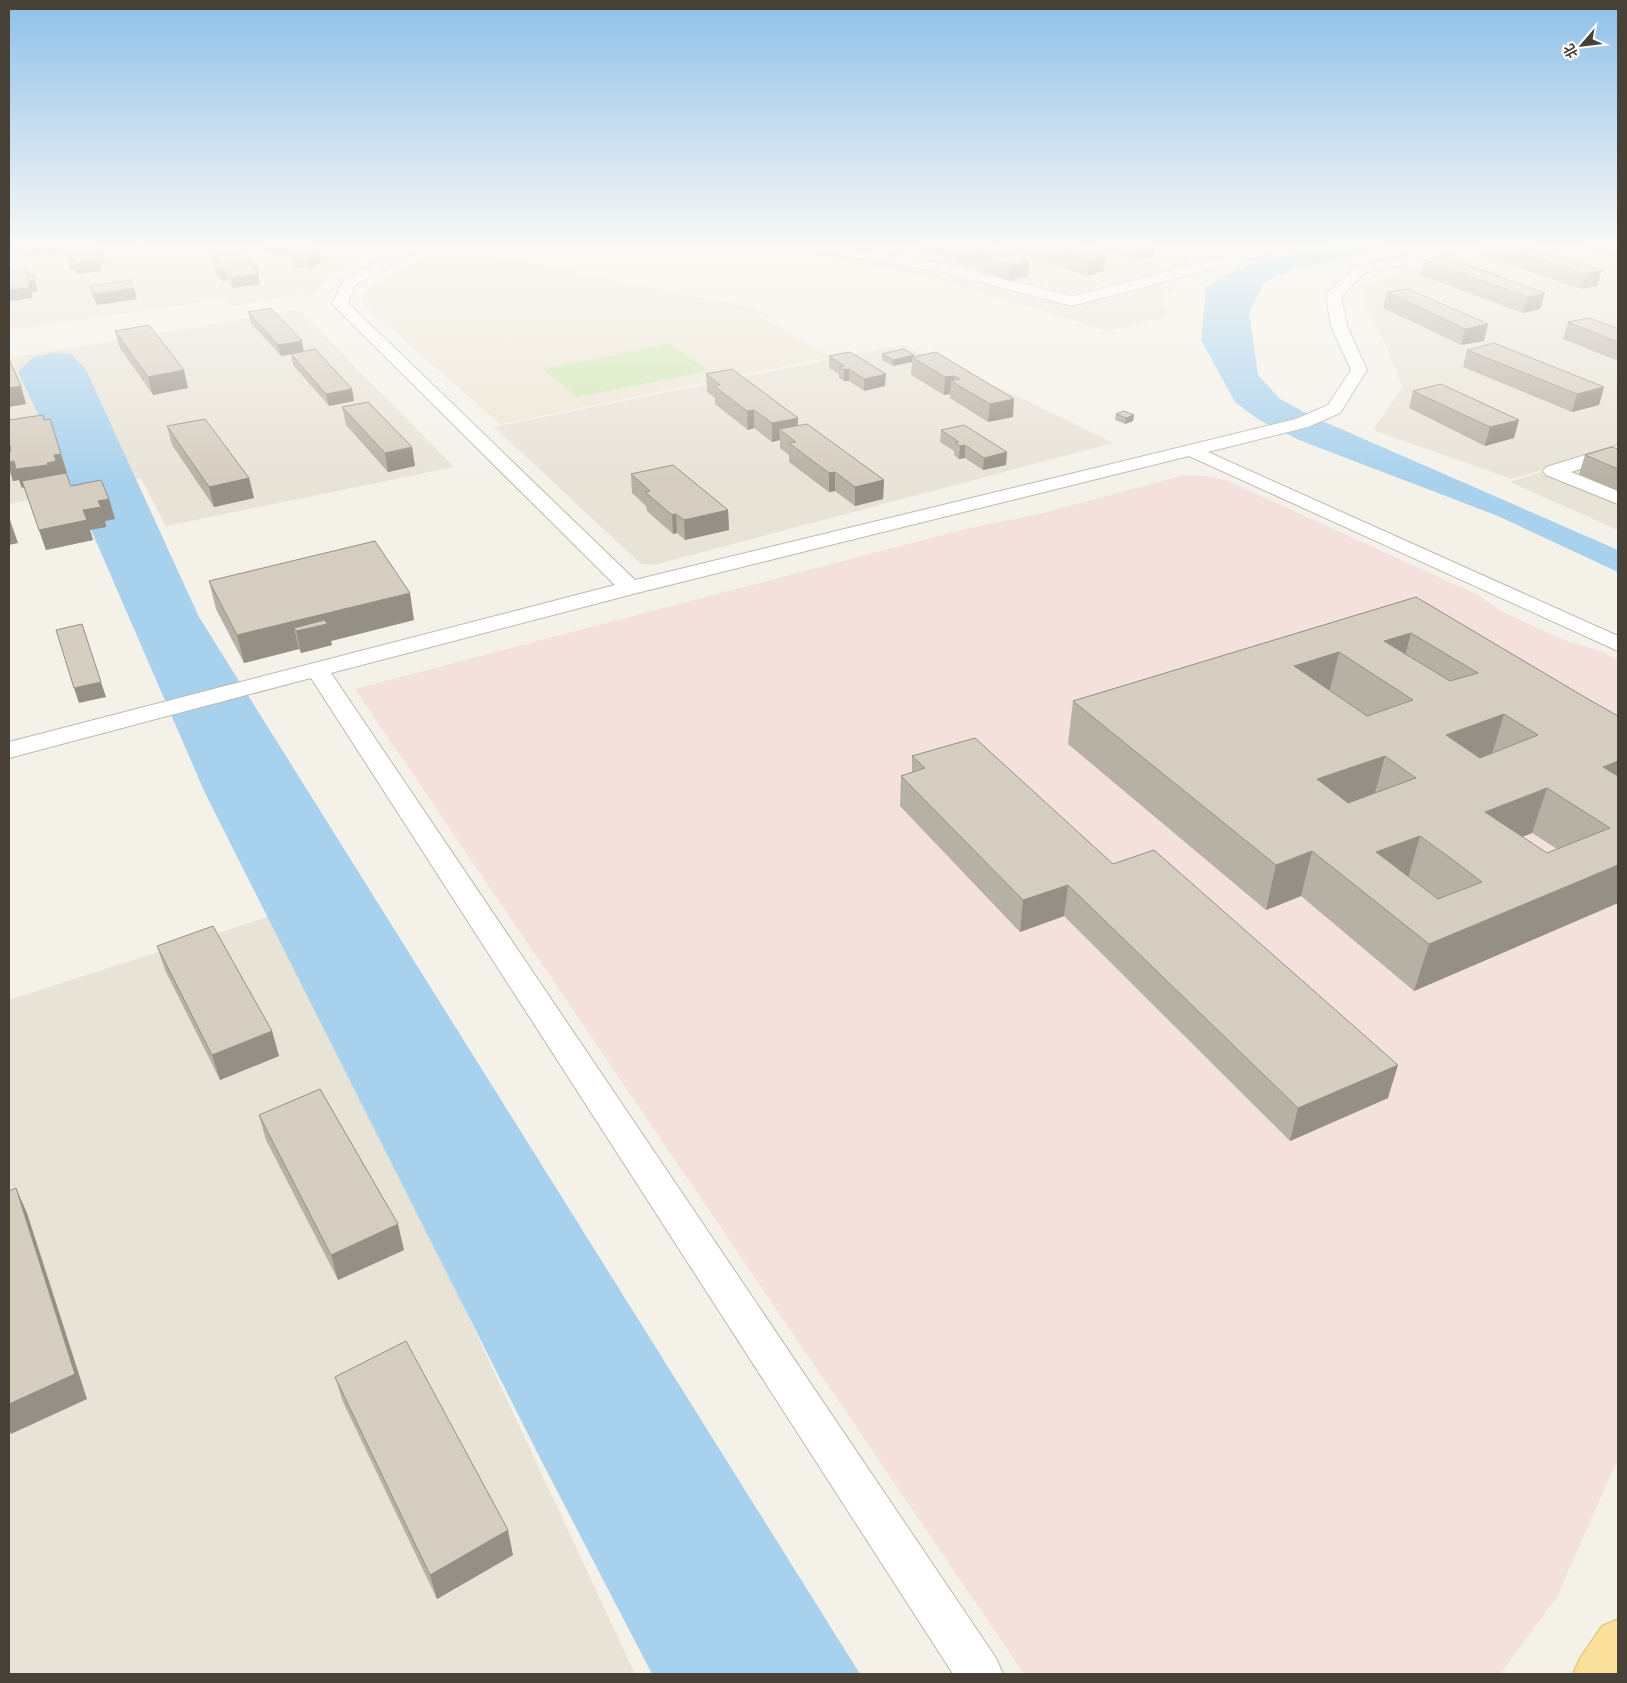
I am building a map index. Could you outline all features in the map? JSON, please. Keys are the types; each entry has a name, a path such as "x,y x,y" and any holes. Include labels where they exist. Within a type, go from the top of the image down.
{"main road":[{"path":"1596,1674 1618,1642"}],"street":[{"path":"361,325 630,588"},
{"path":"9,750 318,671 630,588 1264,434 1302,423 1334,409 1359,370 1339,325"},
{"path":"1192,451 1618,644"},
{"path":"1618,451 1553,471 1618,498"},
{"path":"318,671 980,1674"}],"shaded area":[{"path":"9,325 47,325 9,330"},
{"path":"211,325 313,325 454,467 166,526 141,478 9,504 9,358"},
{"path":"386,325 774,325 831,357 500,424"},
{"path":"1087,325 1134,325 1108,331"},
{"path":"1374,325 1618,325 1618,447 1512,479 1373,430 1403,387 1387,348"},
{"path":"902,345 1015,395 1113,443 654,565 641,564 494,427"},
{"path":"1618,448 1618,530 1510,482"},
{"path":"1185,475 1226,480 1480,596 1499,610 1563,640 1598,650 1618,660 1618,1458 1557,1597 1500,1674 1024,1674 355,689 965,529 1039,514"},
{"path":"280,913 635,1674 9,1674 9,1000"}],"green space":[{"path":"670,344 708,371 577,397 543,369"}],"water":[{"path":"1202,325 1251,325 1258,375 1280,399 1311,416 1618,550 1618,572 1498,516 1299,440 1259,420 1235,402 1201,340"},
{"path":"52,353 71,354 86,370 199,617 860,1674 652,1674 540,1458 205,793 73,488 18,372 32,358"}],"building":[{"path":"149,325 184,370 148,377 115,331"},
{"path":"259,325 287,325 302,341 278,345"},
{"path":"1456,325 1486,325 1465,329"},
{"path":"1574,325 1606,325 1618,329 1618,342"},
{"path":"1494,343 1604,387 1577,394 1467,350"},
{"path":"315,349 352,389 326,394 291,354"},
{"path":"903,349 914,355 893,360 882,354"},
{"path":"850,352 886,374 864,379 849,369 844,370 839,367 844,366 829,356"},
{"path":"936,352 1014,399 990,404 951,381 960,379 954,376 945,377 912,357"},
{"path":"9,359 21,386 9,388"},
{"path":"732,369 798,418 772,423 754,410 747,411 714,386 720,385 706,374"},
{"path":"1441,384 1519,420 1490,427 1413,391"},
{"path":"368,402 412,447 385,453 342,407"},
{"path":"1124,411 1134,415 1126,418 1116,414"},
{"path":"43,415 44,420 50,419 61,454 54,455 56,461 47,463 48,465 16,469 14,461 9,462 9,452 11,451 9,420"},
{"path":"205,419 249,478 209,487 167,426"},
{"path":"807,424 884,480 855,487 835,472 829,473 789,443 796,442 779,429"},
{"path":"964,425 1007,452 984,458 965,445 960,446 955,443 959,442 941,430"},
{"path":"1612,447 1618,449 1618,469 1585,455"},
{"path":"673,465 728,510 684,520 676,514 672,515 645,492 650,491 631,474"},
{"path":"66,473 71,486 101,480 109,499 98,501 101,507 83,510 87,520 39,530 22,481"},
{"path":"375,541 410,593 237,635 209,581"},
{"path":"1416,597 1618,716 1618,761 1603,767 1618,776 1618,865 1429,944 1312,851 1276,865 1073,701","holes":["1411,633 1478,673 1450,681 1384,641","1339,652 1413,700 1367,716 1294,666","1504,714 1538,735 1480,758 1446,735","1385,756 1416,778 1348,803 1317,779","1547,788 1610,828 1547,853 1485,812","1420,836 1482,882 1438,899 1376,852"]},
{"path":"325,620 327,624 296,631 294,628"},
{"path":"82,624 101,682 74,688 56,630"},
{"path":"975,738 1113,864 1154,850 1398,1065 1298,1108 1068,885 1023,900 901,776 925,768 912,756"},
{"path":"213,926 272,1031 212,1055 157,946"},
{"path":"320,1089 398,1224 331,1255 259,1115"},
{"path":"16,1188 75,1374 9,1404 9,1191"},
{"path":"406,1341 508,1530 430,1575 335,1377"}]}
